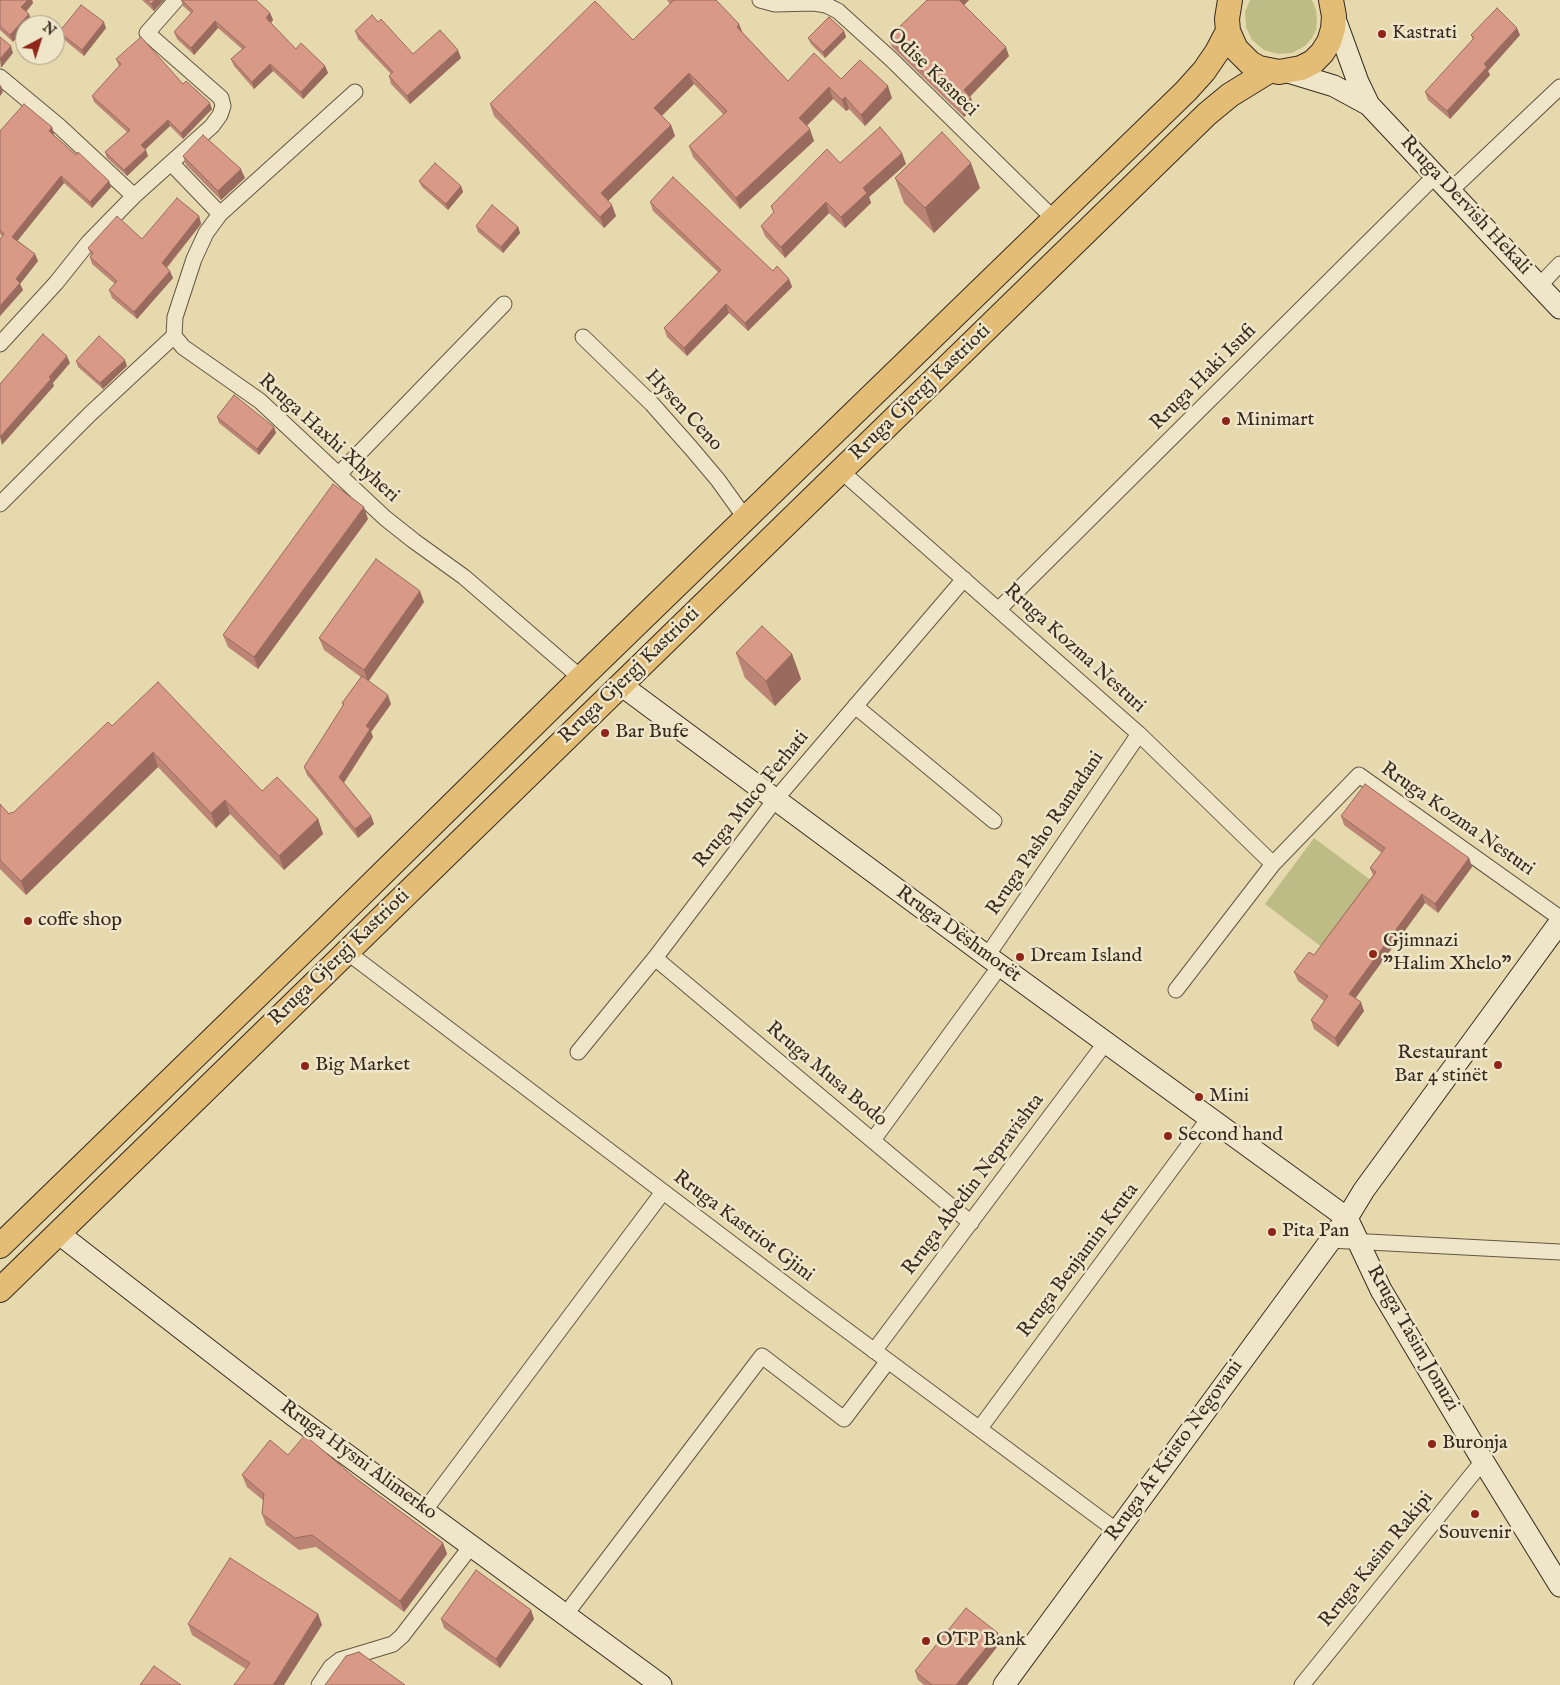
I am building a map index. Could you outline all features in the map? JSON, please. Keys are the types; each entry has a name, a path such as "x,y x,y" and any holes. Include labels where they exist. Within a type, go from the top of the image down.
{"main road":[{"path":"1230,0 1227,14 1228,30 1236,49 1259,68 1279,71"},
{"name":"Rruga Gjergj Kastrioti","path":"0,1290 1207,114 1230,95 1279,71 1301,68 1312,62 1322,53 1334,29 1333,5"},
{"name":"Rruga Dervish Hekali","path":"1333,5 1358,82 1369,105"},
{"name":"Rruga Gjergj Kastrioti","path":"0,1246 324,932 581,678 1186,91 1204,71 1217,52 1228,30"},
{"name":"Rruga Dervish Hekali","path":"1279,71 1334,86 1369,105 1560,308"},
{"name":"Rruga Dëshmorët","path":"621,685 993,961 1347,1218"},
{"name":"Rruga At Kristo Negovani","path":"1004,1685 1347,1218 1364,1190 1558,926"},
{"name":"Rruga Tasim Jonuzi","path":"1347,1218 1381,1290 1560,1586"},
{"name":"Rruga Hysni Alimerko","path":"58,1233 294,1416 425,1510 661,1685"}],"street":[{"path":"0,344 56,283 88,243 134,196 172,164 212,126 223,106 221,98 147,32 176,0"},
{"name":"Odise Kasneci","path":"760,0 776,4 814,3 826,5 838,12 891,60 1054,220"},
{"path":"0,77 59,126 134,196"},
{"path":"1450,191 1560,87"},
{"path":"0,504 90,414 174,336 175,317 194,259 206,233 220,214 355,92"},
{"path":"172,164 220,214"},
{"name":"Rruga Haki Isufi","path":"999,609 1436,175"},
{"path":"1539,286 1560,264"},
{"path":"339,474 504,304"},
{"name":"Rruga Haxhi Xhyheri","path":"174,336 188,351 260,401 385,518 464,577 581,678"},
{"name":"Hysen Ceno","path":"583,337 652,404 692,448 746,519"},
{"name":"Rruga Kozma Nesturi","path":"841,472 1139,734 1273,864"},
{"name":"Rruga Muco Ferhati","path":"578,1052 655,958 775,800 964,579"},
{"path":"855,706 994,821"},
{"name":"Rruga Pasho Ramadani","path":"873,1140 993,961 1139,734"},
{"name":"Rruga Kozma Nesturi","path":"1176,990 1273,864 1359,775 1558,926"},
{"name":"Rruga Kastriot Gjini","path":"347,952 874,1351 1117,1531"},
{"name":"Rruga Musa Bodo","path":"655,958 971,1223"},
{"name":"Rruga Abedin Nepravishta","path":"874,1351 1106,1042"},
{"name":"Rruga Benjamin Kruta","path":"980,1428 1210,1117"},
{"path":"425,1510 663,1192"},
{"path":"1330,1240 1560,1252"},
{"path":"566,1614 762,1356 844,1419 888,1361"},
{"name":"Rruga Kasim Rakipi","path":"1302,1685 1483,1461"},
{"path":"319,1685 331,1667 340,1660 393,1644 402,1636 472,1545"}],"shaded area":[{"path":"1250,0 1312,0 1317,20 1316,30 1312,38 1305,46 1292,53 1278,54 1264,50 1252,40 1246,27 1245,12"},
{"path":"1314,838 1372,881 1323,948 1265,904"}],"building":[{"path":"0,0 28,0 21,7 29,14 15,15 15,29 10,35 0,26"},
{"path":"147,0 155,0 151,4"},
{"path":"182,0 256,0 270,13 266,18 296,49 301,43 325,66 301,92 270,64 252,82 231,59 245,47 215,21 191,48 174,32 193,11"},
{"path":"674,0 716,0 739,24 737,27 788,81 814,53 841,79 860,60 888,86 861,115 845,97 842,100 829,87 799,118 810,129 736,198 689,146 727,111 689,73 654,108 671,125 601,193 612,205 600,217 490,104 595,1 633,40"},
{"path":"927,0 959,0 1006,47 964,90 971,98 961,108 888,38"},
{"path":"81,5 104,22 82,50 65,37 65,25"},
{"path":"1497,8 1517,28 1484,64 1487,67 1447,111 1425,92 1474,38 1471,35"},
{"path":"372,15 378,22 381,19 413,54 440,30 458,50 407,96 389,76 393,72 355,31"},
{"path":"829,17 844,31 823,52 808,38"},
{"path":"0,37 11,46 0,59"},
{"path":"141,37 183,84 186,81 210,103 181,133 168,120 141,145 146,150 124,170 105,152 130,130 92,96 121,64 116,59"},
{"path":"24,104 52,127 49,131 76,155 78,152 109,181 90,202 61,176 12,237 35,254 16,279 20,283 0,306 0,239 4,234 0,230 0,131"},
{"path":"880,127 902,153 863,188 867,193 841,217 826,202 781,247 761,226 774,212 771,206 827,149 840,163"},
{"path":"942,132 971,163 925,208 895,178"},
{"path":"203,135 241,169 218,191 183,156"},
{"path":"435,163 461,186 446,204 419,181"},
{"path":"673,177 773,271 777,266 789,279 745,323 726,304 684,348 664,328 721,270 650,202"},
{"path":"177,198 199,216 162,263 170,271 134,312 109,290 117,281 90,257 93,253 88,248 117,216 142,239"},
{"path":"492,205 518,227 501,247 476,226"},
{"path":"43,334 67,356 49,377 51,379 0,437 0,384"},
{"path":"99,336 125,360 100,383 76,361"},
{"path":"234,395 274,427 257,449 217,417"},
{"path":"333,484 364,507 254,657 223,635"},
{"path":"376,559 420,591 364,670 319,638"},
{"path":"762,626 792,654 766,681 736,653"},
{"path":"362,676 388,695 366,726 370,729 339,777 371,816 355,829 304,767 344,704 342,703"},
{"path":"158,682 262,791 277,777 318,819 279,856 225,800 211,813 153,752 21,881 0,860 0,804 9,814 13,813 108,722 112,726"},
{"path":"1365,784 1469,858 1435,904 1422,894 1349,994 1361,1002 1335,1038 1311,1020 1328,996 1294,972 1309,952 1314,955 1376,872 1370,868 1385,848 1341,816"},
{"path":"305,1435 354,1477 443,1543 400,1601 312,1535 295,1538 262,1514 264,1494 242,1475 270,1440 288,1455"},
{"path":"230,1558 318,1614 273,1685 234,1685 250,1663 188,1624"},
{"path":"476,1570 531,1610 496,1659 441,1619"},
{"path":"966,1608 998,1633 956,1685 932,1685 915,1671"},
{"path":"359,1652 405,1685 325,1685 346,1656"},
{"path":"154,1666 181,1685 140,1685"}],"place":[{"name":"Kastrati","path":"1382,34"},
{"name":"Minimart","path":"1226,421"},
{"name":"Bar Bufe","path":"605,733"},
{"name":"coffe shop","path":"28,921"},
{"name":"Gjimnazi \"Halim Xhelo\"","path":"1373,954"},
{"name":"Dream Island","path":"1020,957"},
{"name":"Restaurant Bar 4 stinët","path":"1498,1065"},
{"name":"Big Market","path":"305,1066"},
{"name":"Mini","path":"1199,1097"},
{"name":"Second hand","path":"1168,1136"},
{"name":"Pita Pan","path":"1272,1232"},
{"name":"Buronja","path":"1432,1444"},
{"name":"Souvenir","path":"1475,1514"},
{"name":"OTP Bank","path":"926,1641"}]}
